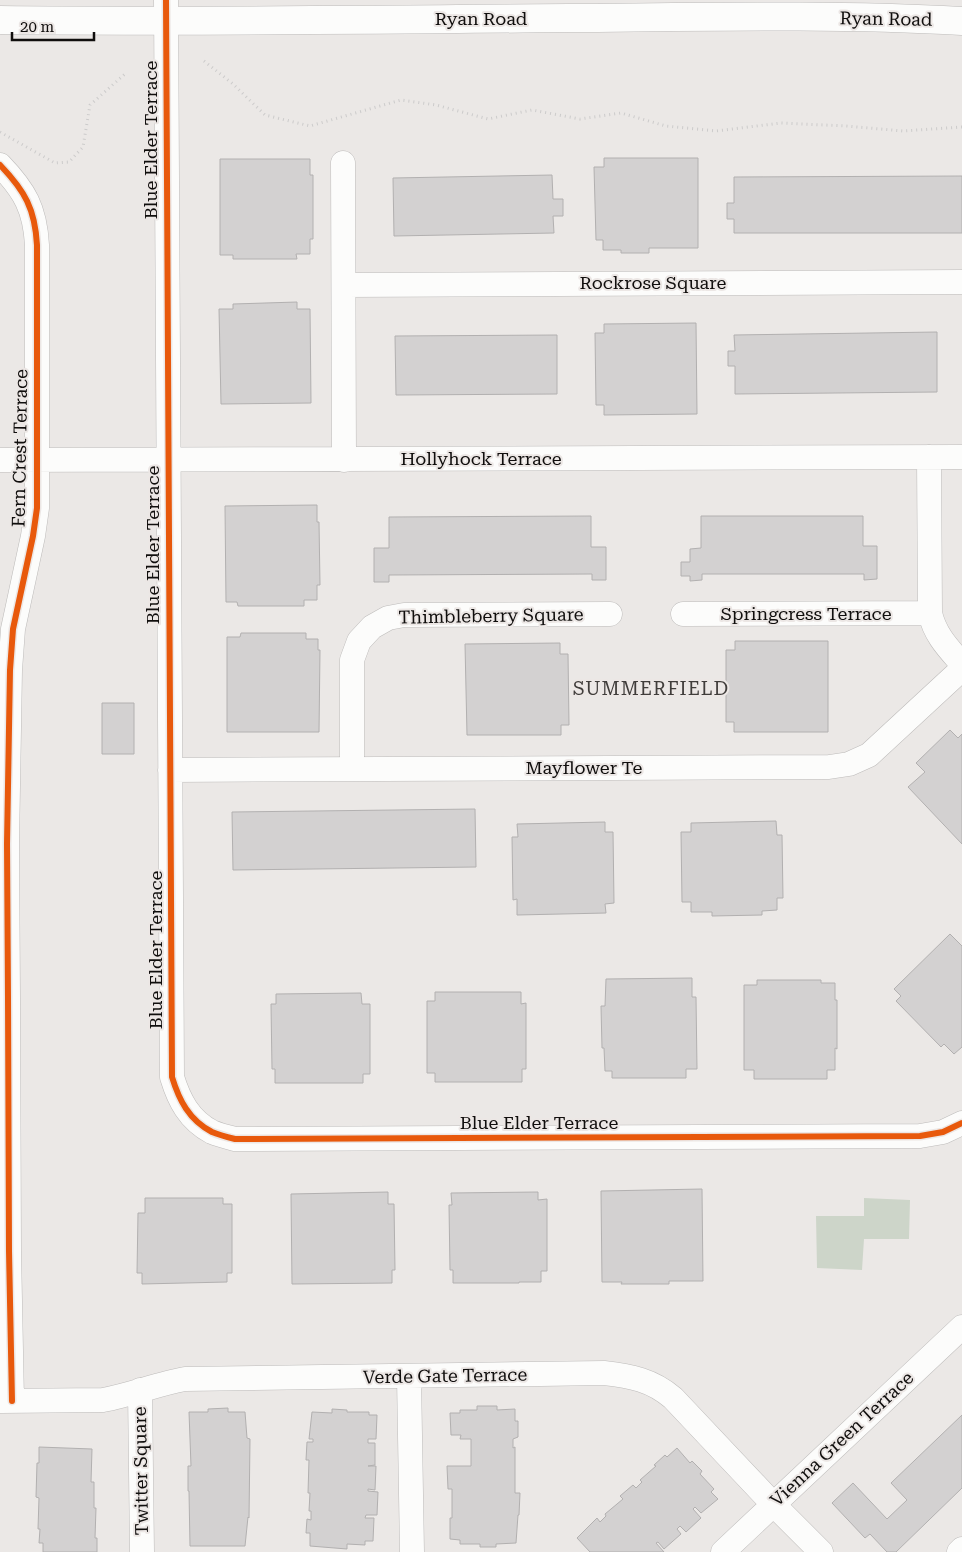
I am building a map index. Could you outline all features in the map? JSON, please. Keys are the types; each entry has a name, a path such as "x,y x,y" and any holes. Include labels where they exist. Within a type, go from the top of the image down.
{"main road":[{"name":"Ryan Road","path":"0,20 166,11 905,18 962,21"}],"street":[{"name":"Blue Elder Terrace","path":"166,11 172,1077 179,1099 192,1117 212,1132 235,1139 910,1136 943,1132 962,1123"},
{"path":"343,163 344,460"},
{"name":"Fern Crest Terrace","path":"0,165 25,194 36,228 37,508 33,536 13,629 4,844 6,1401"},
{"name":"Rockrose Square","path":"344,285 962,282"},
{"path":"929,457 930,613 941,640 962,664"},
{"name":"Hollyhock Terrace","path":"0,460 962,457"},
{"name":"Springcress Terrace","path":"682,614 930,613"},
{"name":"Thimbleberry Square","path":"352,769 352,660 359,641 372,627 388,618 404,615 610,614"},
{"name":"Mayflower Te","path":"170,770 829,768 849,764 869,755 962,668"},
{"name":"Vienna Green Terrace","path":"723,1552 962,1327"},
{"name":"Verde Gate Terrace","path":"6,1401 97,1400 118,1397 185,1379 604,1374 629,1376 646,1380 662,1388 673,1398 821,1552"},
{"path":"409,1377 412,1552"},
{"name":"Twitter Square","path":"140,1390 142,1552"},
{"path":"959,1552 962,1549"}],"path":[{"path":"204,61 233,84 265,114 310,126 401,100 436,105 488,119 532,110 580,119 621,113 666,126 716,131 781,122 903,131 962,127"},
{"path":"0,132 55,163 69,162 82,147 90,105 126,73"}],"shaded area":[{"path":"864,1198 910,1200 909,1239 864,1239 862,1270 817,1268 816,1216 864,1216"}],"building":[{"path":"604,158 698,158 698,248 649,248 649,253 621,253 621,250 603,250 603,240 596,240 594,167 604,167"},
{"path":"220,159 310,159 310,175 313,175 313,239 310,239 310,254 296,254 297,259 233,259 233,255 220,255"},
{"path":"552,175 553,199 563,199 563,216 553,216 554,233 394,236 393,178"},
{"path":"962,176 962,233 734,233 734,219 727,219 727,203 734,203 734,177"},
{"path":"297,302 297,309 310,309 311,403 221,404 219,309 233,309 233,304"},
{"path":"696,323 697,414 604,415 604,405 596,405 595,333 604,333 604,324"},
{"path":"937,332 937,392 735,394 735,366 728,366 728,351 735,351 734,335"},
{"path":"557,335 557,394 396,395 395,336"},
{"path":"317,505 320,585 317,585 317,600 304,600 304,606 238,606 237,602 226,602 225,506"},
{"path":"591,516 591,547 606,547 606,580 592,580 592,574 389,575 389,582 374,582 374,548 389,548 389,517"},
{"path":"701,516 863,516 863,546 877,546 877,579 864,580 864,574 702,574 702,580 690,581 690,576 681,576 681,562 690,562 690,549 701,548"},
{"path":"241,633 306,633 306,639 318,639 318,650 320,650 319,732 227,732 227,637 240,637"},
{"path":"735,641 828,641 828,732 734,732 734,722 726,722 726,650 735,650"},
{"path":"560,643 560,654 568,654 569,725 561,725 561,735 467,735 465,644"},
{"path":"102,703 134,703 134,754 102,754"},
{"path":"950,730 958,738 962,734 962,844 908,787 925,772 916,763"},
{"path":"475,809 476,867 233,870 232,812"},
{"path":"776,821 777,835 782,835 783,898 777,898 777,910 762,911 762,915 712,916 712,912 691,912 691,902 682,902 681,832 691,832 691,823"},
{"path":"605,822 605,832 613,832 614,903 605,904 606,913 517,915 517,899 513,900 512,837 518,837 517,824"},
{"path":"950,934 962,946 962,1047 954,1054 944,1044 941,1047 896,1001 901,996 894,989"},
{"path":"692,978 692,997 696,997 697,1069 686,1069 686,1078 612,1078 612,1071 605,1071 604,1048 602,1048 601,1006 605,1006 606,979"},
{"path":"757,980 821,980 821,983 835,983 837,1049 835,1048 835,1070 827,1070 827,1079 754,1079 754,1070 744,1070 744,985 757,985"},
{"path":"435,992 521,992 521,1004 526,1003 526,1069 522,1069 522,1082 435,1082 435,1073 427,1073 427,1001 435,1001"},
{"path":"361,993 362,1004 370,1004 370,1074 363,1074 363,1083 275,1083 275,1069 272,1069 271,1004 276,1004 276,994"},
{"path":"702,1189 703,1281 669,1281 669,1284 602,1282 601,1191"},
{"path":"388,1192 388,1204 394,1204 395,1270 392,1270 392,1283 292,1284 291,1194"},
{"path":"538,1192 538,1200 547,1199 547,1271 541,1271 541,1282 453,1283 453,1270 450,1270 449,1205 452,1205 451,1193"},
{"path":"145,1198 223,1198 223,1204 232,1204 232,1273 227,1273 227,1282 142,1284 142,1273 137,1273 138,1213 145,1213"},
{"path":"477,1406 497,1406 497,1410 515,1409 515,1421 518,1421 518,1437 513,1439 513,1448 515,1447 515,1493 520,1493 516,1543 496,1544 496,1547 480,1547 480,1544 460,1544 460,1540 450,1539 452,1489 448,1489 447,1466 471,1466 471,1439 460,1439 461,1435 451,1435 450,1413 460,1413 460,1410 477,1410"},
{"path":"228,1408 228,1412 245,1412 247,1438 250,1439 249,1518 245,1546 190,1546 188,1466 191,1466 189,1412 208,1412 208,1409"},
{"path":"332,1409 347,1410 347,1412 369,1412 369,1415 377,1415 376,1439 368,1439 368,1443 375,1443 375,1465 368,1466 376,1466 375,1490 368,1489 368,1491 378,1492 377,1515 366,1515 365,1518 374,1518 373,1541 365,1541 365,1545 347,1544 347,1549 310,1546 310,1533 306,1533 307,1519 311,1520 311,1511 309,1511 310,1493 308,1493 309,1460 306,1460 307,1442 313,1442 313,1439 309,1439 312,1412 332,1413"},
{"path":"962,1415 962,1488 896,1552 887,1552 870,1534 865,1538 832,1503 853,1483 887,1519 907,1500 891,1483"},
{"path":"39,1447 92,1449 91,1482 94,1482 97,1552 43,1552 43,1543 39,1543 39,1498 36,1497"},
{"path":"677,1448 690,1463 692,1461 702,1471 700,1474 714,1489 711,1492 718,1499 701,1513 695,1507 693,1509 701,1518 686,1532 680,1526 677,1529 681,1534 664,1549 658,1542 656,1543 664,1552 590,1552 577,1538 597,1518 600,1522 606,1516 605,1514 623,1499 620,1496 633,1485 636,1488 642,1482 640,1480 656,1466 654,1465 665,1455 667,1457"}],"cycle path":[{"path":"166,0 172,1077 186,1109 204,1127 215,1133 235,1139 920,1136 943,1132 962,1123"},
{"path":"0,165 16,183 27,201 34,221 37,245 37,508 33,536 13,629 10,670 7,844 9,1251 12,1401"}],"district":[{"name":"SUMMERFIELD","path":"651,688"}]}
